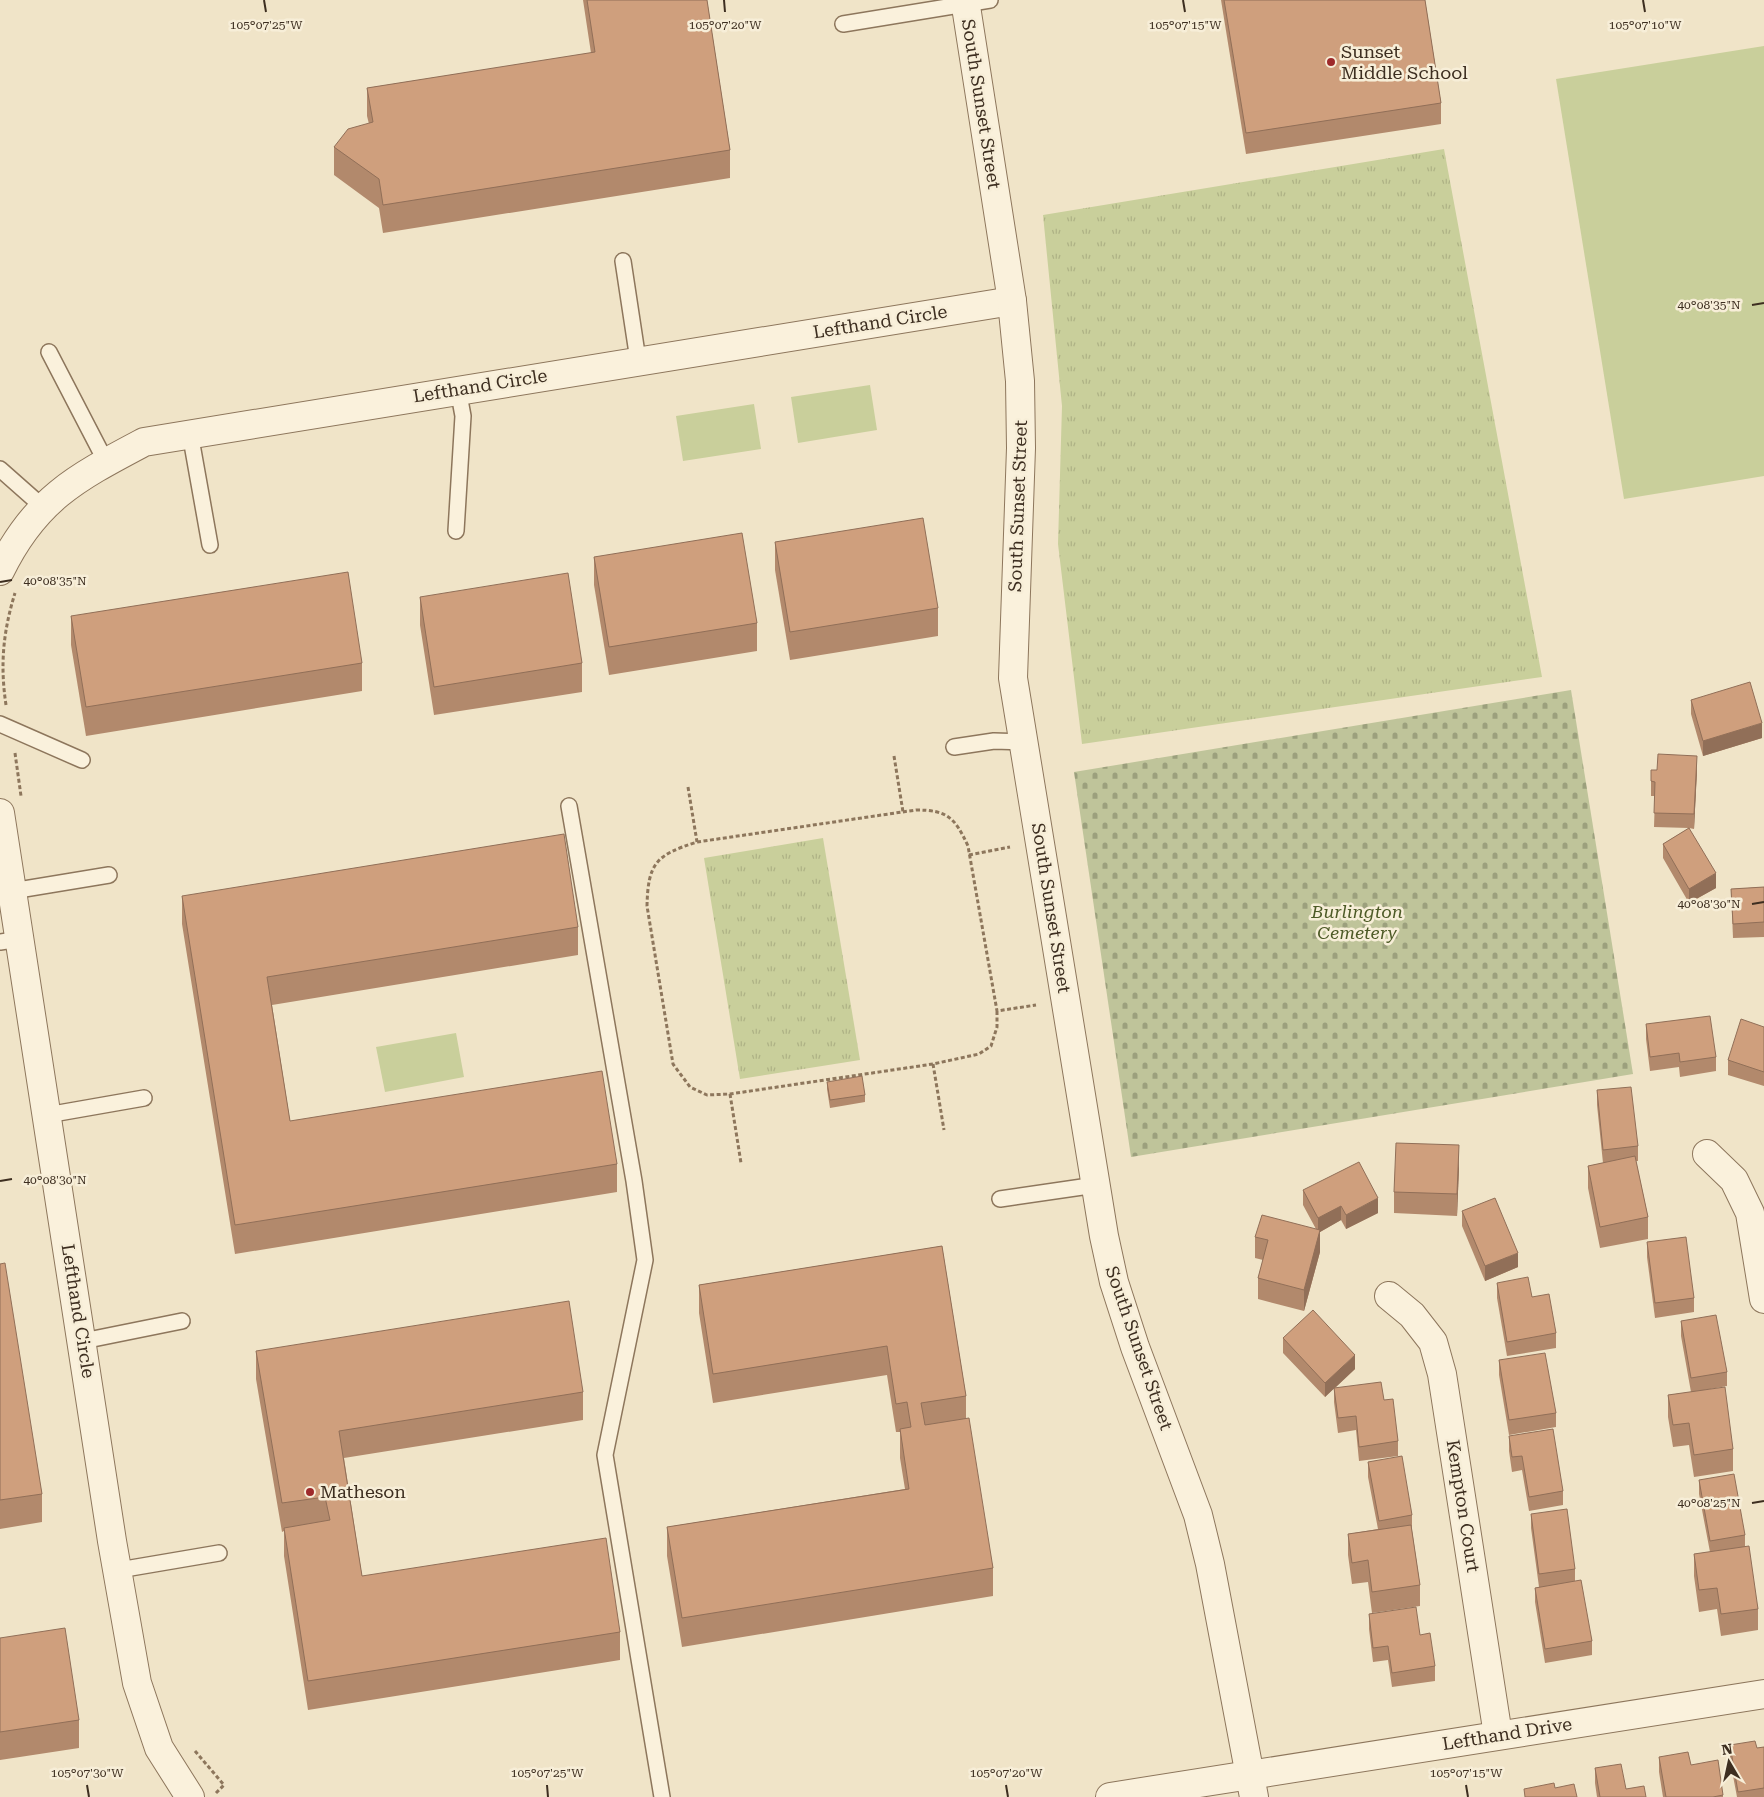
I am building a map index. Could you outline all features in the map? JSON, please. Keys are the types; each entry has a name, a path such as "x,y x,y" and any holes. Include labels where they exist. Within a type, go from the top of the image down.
{"street":[{"name":"South Sunset Street","path":"973,1 1012,301 1020,381 1021,448 1013,678 1023,742 1096,1186 1114,1282 1135,1347 1198,1515 1210,1564 1252,1786"},
{"name":"Lefthand Circle","path":"9,578 13,545 43,507 70,483 144,442 190,432 1012,301"},
{"name":"Lefthand Circle","path":"11,809 10,940 47,1115 112,1541 119,1570 137,1683 159,1748 192,1795"},
{"path":"1707,1154 1734,1180 1750,1213 1764,1299"},
{"name":"Kempton Court","path":"1389,1296 1412,1315 1432,1342 1442,1374 1498,1735"},
{"name":"Lefthand Drive","path":"1252,1786 1498,1735 1764,1694"},
{"path":"1110,1797 1252,1786"}],"lane":[{"path":"843,24 973,1"},
{"path":"623,261 638,360"},
{"path":"49,352 106,462"},
{"path":"456,531 463,416 458,389"},
{"path":"190,432 210,545"},
{"path":"0,469 43,507"},
{"path":"5,726 82,760"},
{"path":"954,747 994,741 1023,742"},
{"path":"569,806 634,1181 645,1260 604,1455 662,1797"},
{"path":"9,899 109,875"},
{"path":"47,1115 144,1098"},
{"path":"1000,1199 1096,1186"},
{"path":"83,1341 182,1321"},
{"path":"119,1570 219,1553"}],"path":[{"path":"9,578 7,624 1,674 11,809"},
{"path":"894,756 903,812"},
{"path":"688,786 697,842"},
{"path":"934,810 950,817 958,825 968,846 997,1012 997,1027 991,1046 979,1054 933,1064 730,1094 707,1095 690,1087 673,1064 647,906 648,882 653,867 671,850 697,842 903,812 934,810"},
{"path":"970,854 1010,847"},
{"path":"997,1012 1036,1005"},
{"path":"933,1064 944,1130"},
{"path":"730,1094 741,1163"},
{"path":"192,1795 224,1785 194,1750"}],"green space":[{"path":"1764,46 1764,476 1624,499 1556,79"},
{"path":"1444,149 1542,677 1082,744 1058,544 1062,406 1043,215"},
{"path":"870,385 877,430 798,443 791,397"},
{"path":"754,404 761,449 683,461 676,416"},
{"name":"Burlington Cemetery","path":"1571,690 1633,1074 1131,1157 1074,772"},
{"path":"823,838 860,1060 740,1079 704,858"},
{"path":"456,1033 464,1077 385,1092 376,1047"}],"building":[{"path":"587,0 707,0 730,150 383,205 379,179 334,147 348,129 373,122 367,88 595,52"},
{"name":"Sunset Middle School","path":"1224,0 1425,0 1441,103 1246,133"},
{"path":"923,518 938,608 790,632 775,542"},
{"path":"742,533 757,623 609,647 594,557"},
{"path":"348,572 362,663 86,707 71,616"},
{"path":"568,573 582,663 434,687 420,597"},
{"path":"1750,682 1762,723 1703,741 1691,700"},
{"path":"1658,754 1697,756 1694,814 1654,813 1655,782 1651,781 1651,770 1657,770"},
{"path":"1689,828 1716,873 1689,889 1663,844"},
{"path":"564,834 578,927 267,977 290,1121 602,1071 617,1164 235,1225 182,896"},
{"path":"1764,887 1764,922 1733,924 1731,889"},
{"path":"1710,1016 1716,1057 1680,1062 1679,1053 1650,1057 1646,1024"},
{"path":"1741,1019 1764,1027 1764,1072 1728,1060"},
{"path":"862,1076 865,1095 830,1100 827,1082"},
{"path":"1631,1087 1638,1146 1603,1150 1597,1090"},
{"path":"1396,1143 1459,1145 1457,1194 1394,1192"},
{"path":"1635,1156 1648,1217 1600,1227 1588,1166"},
{"path":"1359,1162 1378,1198 1346,1215 1341,1206 1318,1218 1303,1190"},
{"path":"1495,1198 1518,1253 1485,1266 1462,1211"},
{"path":"1262,1215 1320,1230 1304,1290 1258,1278 1268,1240 1255,1237"},
{"path":"1686,1237 1694,1298 1655,1303 1647,1242"},
{"path":"942,1246 966,1396 921,1403 925,1425 969,1418 993,1568 682,1618 667,1527 909,1489 900,1429 911,1427 907,1402 896,1404 887,1346 713,1374 699,1285"},
{"path":"5,1263 42,1494 0,1500 0,1264"},
{"path":"1528,1277 1532,1297 1549,1294 1556,1333 1507,1342 1497,1283"},
{"name":"Matheson","path":"569,1301 583,1392 339,1431 362,1576 606,1538 620,1632 308,1681 284,1528 330,1520 325,1497 282,1503 256,1351"},
{"path":"1313,1310 1355,1355 1325,1383 1283,1338"},
{"path":"1716,1315 1727,1372 1691,1378 1681,1321"},
{"path":"1545,1353 1556,1413 1509,1420 1499,1360"},
{"path":"1381,1382 1384,1400 1393,1399 1398,1441 1359,1447 1356,1416 1338,1418 1334,1388"},
{"path":"1725,1387 1733,1449 1694,1455 1689,1423 1673,1425 1668,1395"},
{"path":"1553,1429 1563,1491 1529,1497 1522,1456 1512,1457 1509,1436"},
{"path":"1402,1456 1412,1515 1379,1521 1368,1462"},
{"path":"1734,1474 1745,1535 1710,1541 1699,1480"},
{"path":"1567,1509 1575,1569 1539,1574 1531,1514"},
{"path":"1411,1525 1420,1585 1372,1592 1368,1560 1352,1563 1348,1534"},
{"path":"1749,1546 1758,1609 1721,1614 1717,1588 1699,1590 1694,1554"},
{"path":"1581,1580 1592,1641 1545,1649 1535,1588"},
{"path":"1416,1607 1420,1635 1430,1633 1435,1666 1392,1673 1388,1646 1373,1648 1369,1614"},
{"path":"65,1628 79,1720 0,1732 0,1638"},
{"path":"1755,1741 1757,1748 1764,1747 1764,1788 1738,1792 1730,1745"},
{"path":"1688,1752 1691,1765 1718,1760 1723,1795 1713,1797 1666,1797 1659,1757"},
{"path":"1621,1764 1626,1789 1644,1786 1646,1797 1600,1797 1595,1768"},
{"path":"1554,1783 1555,1788 1574,1784 1577,1797 1525,1797 1524,1789"}],"place":[{"name":"Sunset Middle School","path":"1331,62"},
{"name":"Matheson","path":"310,1492"}]}
